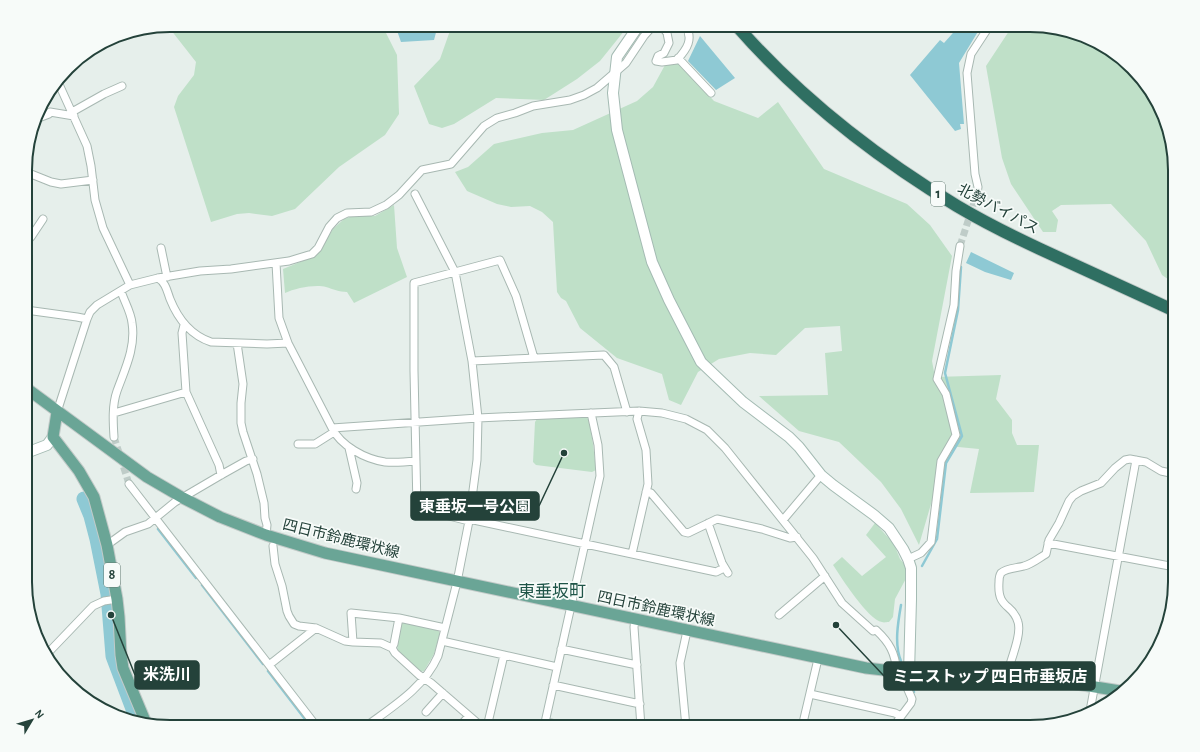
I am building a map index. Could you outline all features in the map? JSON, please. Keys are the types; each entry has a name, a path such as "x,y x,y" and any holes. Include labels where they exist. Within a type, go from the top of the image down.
{"highway":[{"name":"北勢バイパス","path":"743,32 786,76 827,113 914,178 958,206 1006,233 1168,308"}],"main road":[{"name":"四日市鈴鹿環状線","path":"32,393 147,477 183,498 220,517 266,535 325,553 866,668 904,673 1007,675 1046,678 1116,690"},
{"path":"53,437 57,412"},
{"name":"8","path":"53,437 79,471 94,497 107,545 119,617 123,668 144,717"}],"street":[{"path":"634,32 617,57 613,93 617,130 652,262 669,300 701,362 744,402 789,437 821,474 833,485 874,515 888,528 900,544 908,559 911,568 911,598 904,673 912,699 898,720"},
{"path":"57,412 87,319 94,308 120,291 130,285 158,278 200,271 231,269 295,260 312,254 318,248 329,226 337,218 347,213 371,212 381,208 399,195 422,170 451,164 484,126 497,118 533,106 570,100 597,88 626,63 648,32"},
{"path":"666,32 669,43 664,52 658,56 656,61 665,62 677,60 686,50 689,42 688,32"},
{"path":"977,193 978,187 975,174 967,73 971,54 985,32"},
{"path":"678,58 711,93"},
{"path":"60,86 87,146 95,200 102,228 130,285"},
{"path":"42,117 49,114 50,112 73,114 104,94 122,86"},
{"path":"32,174 51,182 61,184 93,180"},
{"path":"374,720 410,693 424,679 433,667 438,656 457,582 469,520 477,460 478,418 472,361 455,272 415,194"},
{"path":"32,236 43,219"},
{"path":"908,559 922,553 931,542 941,460 956,435 946,394 937,379 954,305 956,272 960,246"},
{"path":"160,248 167,277"},
{"path":"534,358 516,296 500,260 414,283 417,508 716,572 726,570 708,523"},
{"path":"276,262 279,318 288,343 333,430 349,448 383,462 416,461"},
{"path":"158,278 164,283 173,308 184,325 203,340 211,342 237,343 288,343"},
{"path":"114,437 116,392 128,362 133,339 132,321 120,291"},
{"path":"32,311 87,319"},
{"path":"184,325 182,333 186,392 219,465 221,475"},
{"path":"237,343 242,384 241,423 264,502 267,525 266,535"},
{"path":"472,361 604,355 614,368 627,412"},
{"path":"114,413 186,392"},
{"path":"298,444 314,444 333,430 415,422 478,418 639,411 672,415 696,423 707,430 725,448 813,558 842,603 873,631 876,630 887,640 896,663 904,673"},
{"path":"632,554 648,484 646,450 637,419 639,411"},
{"path":"546,720 600,476 598,445 591,413"},
{"path":"32,450 47,444 53,437"},
{"path":"349,448 357,483 356,489"},
{"path":"107,545 125,532 148,524 175,502 252,459"},
{"path":"1007,675 1020,630 1017,617 1002,601 998,592 999,577 1001,573 1026,566 1046,554 1048,543 1073,496 1101,483 1125,460 1146,462 1161,471 1168,472"},
{"path":"1091,706 1136,460"},
{"path":"783,520 821,474"},
{"path":"129,484 312,720"},
{"path":"646,492 651,493 684,532 688,533 717,519 762,529 790,538 797,537"},
{"path":"1048,543 1168,566"},
{"path":"273,546 275,564 289,616 294,624 316,628 345,641 382,643 392,648 395,653 424,679 443,693 474,720"},
{"path":"779,615 825,576"},
{"path":"50,651 89,610 98,603 115,599"},
{"path":"352,642 351,613 399,618 445,628"},
{"path":"392,648 399,618"},
{"path":"635,620 634,627 641,720"},
{"path":"269,665 316,628"},
{"path":"685,720 680,663 687,631"},
{"path":"442,641 557,667"},
{"path":"561,648 637,665"},
{"path":"489,720 504,654"},
{"path":"804,720 818,659"},
{"path":"553,685 640,704"},
{"path":"426,712 443,693"},
{"path":"810,694 895,713 901,716"},
{"path":"465,720 469,716"}],"green space":[{"path":"172,32 386,32 397,55 399,114 385,135 339,167 295,209 272,216 249,213 237,214 211,222 174,107 178,96 194,75 196,62"},
{"path":"450,32 623,32 600,61 577,79 544,100 496,98 454,124 442,128 429,124 414,86 440,59"},
{"path":"1008,32 1048,33 1083,42 1107,55 1121,66 1140,86 1150,101 1161,125 1168,161 1168,279 1162,275 1146,241 1111,204 1061,205 1052,211 1058,220 1056,232 1043,232 1011,184 1002,158 986,66"},
{"path":"679,63 714,101 758,118 778,102 824,169 907,204 930,225 952,256 932,361 935,377 1001,375 996,399 1012,420 1012,433 1017,445 1039,445 1034,492 970,493 979,449 948,446 919,545 901,509 881,482 839,442 799,431 759,396 828,395 825,353 842,351 840,326 805,328 776,355 750,353 719,359 698,372 681,405 669,400 662,374 617,358 580,328 566,301 561,298 557,292 553,222 542,212 530,206 511,207 497,204 467,191 455,172 468,167 494,144 542,133 573,130 637,101 653,87 665,65"},
{"path":"394,205 397,248 407,277 354,303 347,292 322,286 306,287 285,293 283,269 317,255 333,229 344,219 353,216 375,216"},
{"path":"586,417 589,420 596,470 592,472 536,465 533,462 535,422 537,419"},
{"path":"875,523 894,544 900,559 910,571 895,599 893,617 889,622 882,622 876,619 862,606 833,565 842,557 862,576 886,557 866,535"},
{"path":"404,622 437,629 440,633 434,654 424,671 420,672 397,651 401,624"}],"water":[{"path":"397,32 436,32 434,40 401,42"},
{"path":"954,32 978,32 959,63 964,124 960,124 961,129 955,131 910,75 940,40 944,43"},
{"path":"700,36 735,78 716,90 688,61"},
{"path":"971,252 1014,273 1011,280 985,272 966,263"}],"waterway":[{"path":"922,566 937,539 946,463 962,436 945,373 958,310 961,267"},
{"path":"84,499 91,516 97,539 108,594 113,656 135,715"},
{"path":"158,529 196,578"},
{"path":"202,585 263,664"},
{"path":"901,605 897,641 901,661"},
{"path":"268,671 306,720"},
{"path":"911,686 914,692"}],"tunnel":[{"path":"960,246 977,193"},
{"path":"114,437 129,484"}],"place":[{"name":"東垂坂一号公園","path":"564,453"},
{"name":"米洗川","path":"111,615"},
{"name":"ミニストップ 四日市垂坂店","path":"836,625"}],"district":[{"name":"東垂坂町","path":"552,591"}]}
